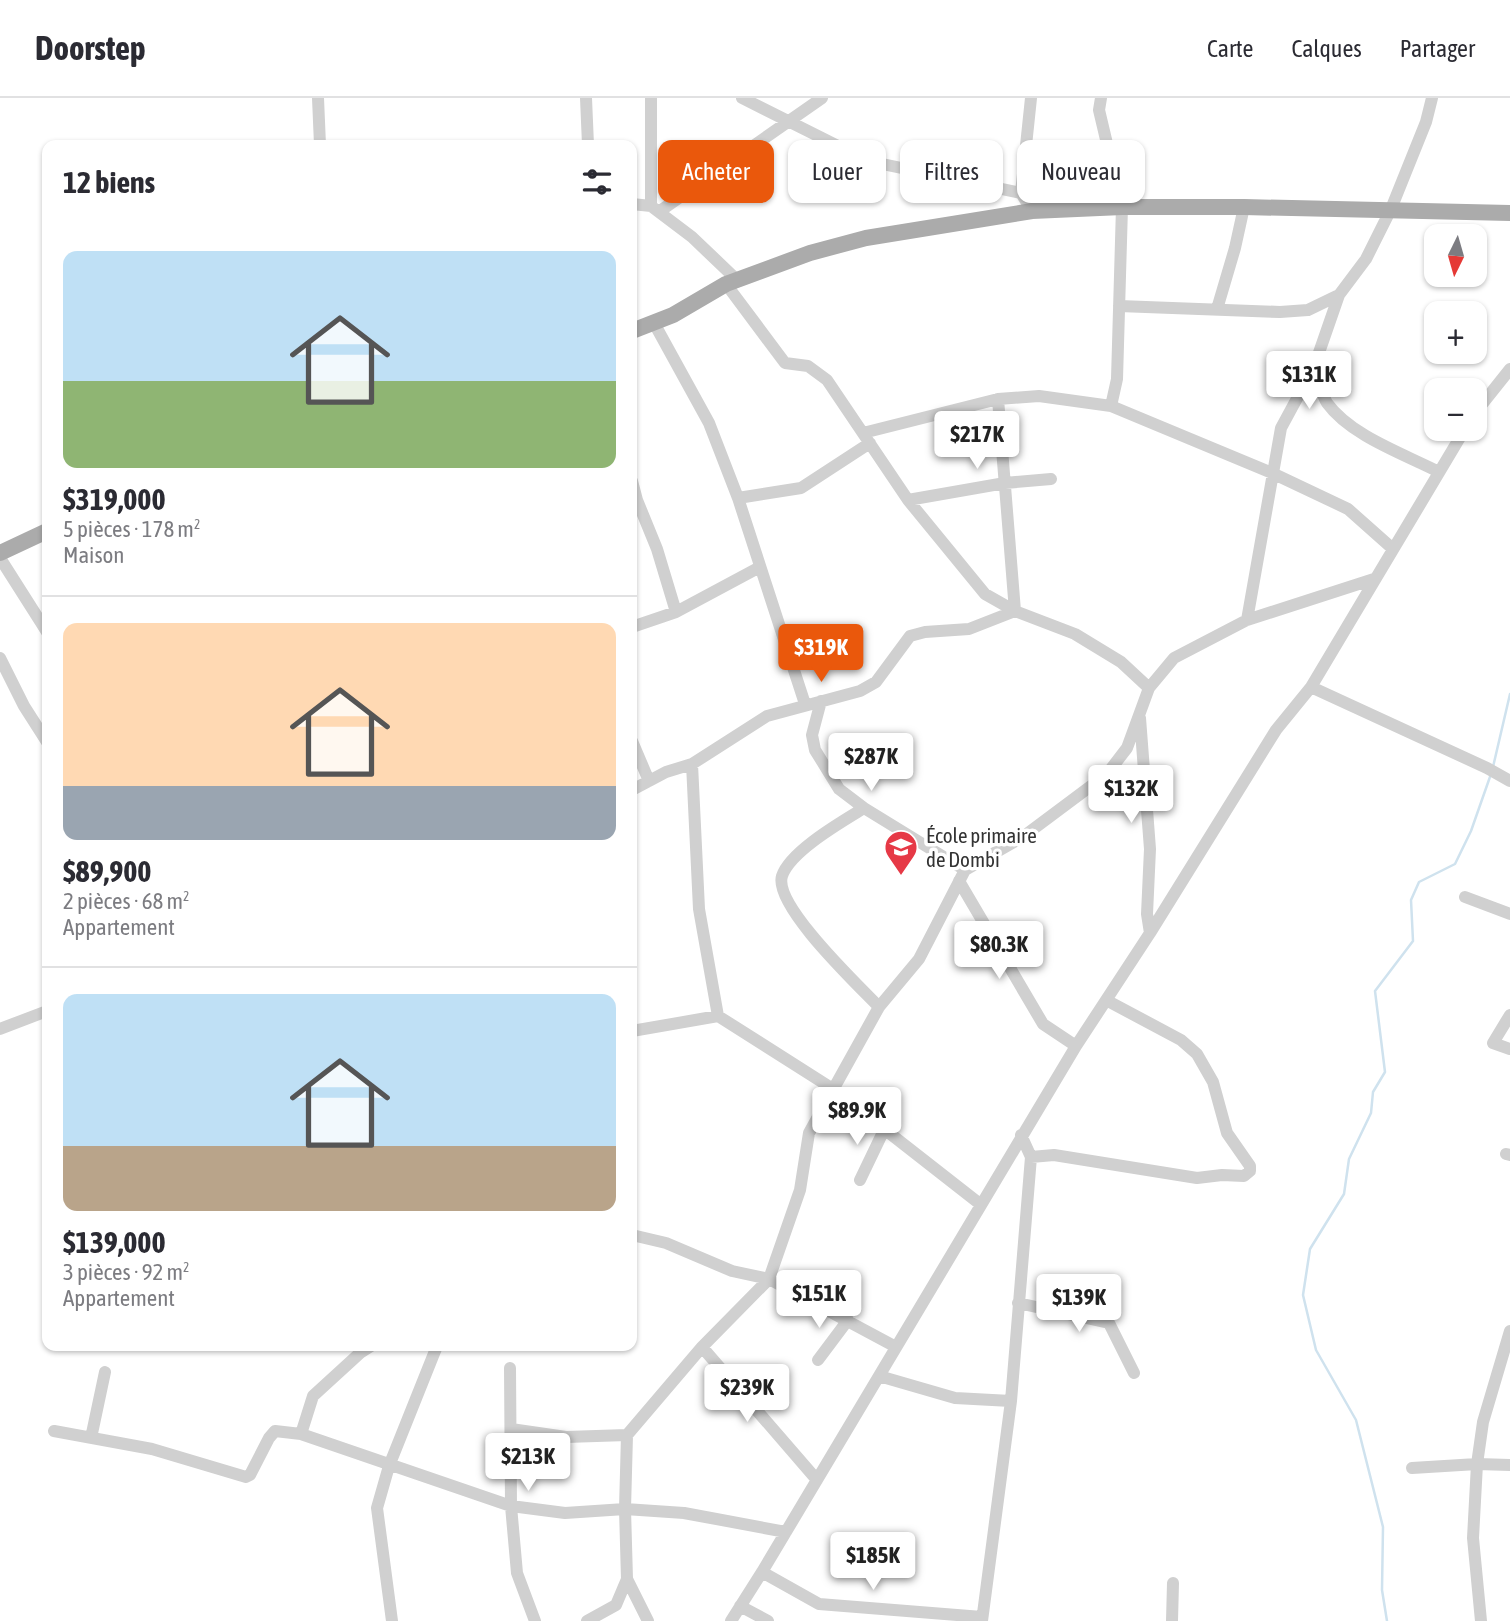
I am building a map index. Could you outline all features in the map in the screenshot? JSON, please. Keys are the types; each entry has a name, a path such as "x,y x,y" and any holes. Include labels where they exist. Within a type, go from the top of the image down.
{"main road":[{"path":"637,329 673,315 731,282 810,253 866,238 1032,211 1122,207 1244,207 1510,214"},
{"path":"0,552 42,533"}],"street":[{"path":"318,98 320,140"},
{"path":"586,98 588,140"},
{"path":"651,98 655,209"},
{"path":"742,98 868,161 1017,192"},
{"path":"655,209 790,122 822,98"},
{"path":"1027,140 1031,98"},
{"path":"1101,98 1099,110 1122,207 1116,379 1111,406"},
{"path":"1247,620 1281,428 1314,367 1339,295 1366,259 1391,209 1426,122 1432,98"},
{"path":"1027,203 1032,211"},
{"path":"637,205 655,209 692,237 731,282 785,363 808,366 827,380 908,500 985,594 1016,611 1076,634 1121,662 1149,688"},
{"path":"1217,309 1244,207"},
{"path":"1119,306 1280,312 1308,310 1339,295"},
{"path":"654,323 709,424 738,498 805,704"},
{"path":"1314,367 1326,401 1338,414 1368,437 1439,472"},
{"path":"1487,398 1510,369"},
{"path":"738,498 801,488 866,438 998,398 1039,396 1111,406 1272,473 1348,509 1393,549"},
{"path":"998,398 1016,611"},
{"path":"731,1621 1076,1046 1276,730 1311,687 1458,441"},
{"path":"908,500 1005,483 1051,479"},
{"path":"637,500 657,549 676,612"},
{"path":"0,558 42,624"},
{"path":"637,625 676,612 761,567"},
{"path":"587,1621 616,1605 627,1578 627,1435 702,1347 769,1279 800,1190 809,1133 879,1007 919,959 962,876 1024,836 1107,774 1126,748 1149,688 1174,658 1247,620 1374,579"},
{"path":"637,787 666,772 692,764 767,716 860,691 876,682 910,636 925,632 969,629 1016,611"},
{"path":"0,658 24,706 42,734"},
{"path":"1311,687 1487,768 1505,779"},
{"path":"821,701 812,735 816,750 839,789 962,876 1043,1024 1076,1046"},
{"path":"1139,714 1150,849 1147,914 1150,933"},
{"path":"637,753 649,781"},
{"path":"692,764 699,909 718,1016"},
{"path":"864,808 822,833 785,869 781,880 783,891 814,940 879,1007"},
{"path":"1465,897 1510,914"},
{"path":"1031,1157 1054,1155 1197,1178 1244,1176 1250,1171 1250,1166 1227,1133 1213,1082 1197,1054 1181,1040 1106,1000"},
{"path":"0,1029 42,1013"},
{"path":"1510,1015 1493,1043 1510,1049"},
{"path":"637,1030 718,1016 833,1089 981,1204"},
{"path":"860,1180 884,1130"},
{"path":"762,1572 819,1604 982,1619 1011,1401 1031,1157 1021,1136"},
{"path":"637,1236 666,1243 732,1271 769,1279 896,1347"},
{"path":"1018,1303 1109,1324 1134,1373"},
{"path":"818,1360 848,1320"},
{"path":"1481,1621 1473,1538 1477,1464 1483,1422 1510,1331"},
{"path":"702,1347 817,1480"},
{"path":"301,1434 313,1396 363,1351"},
{"path":"391,1621 377,1508 389,1466 434,1351"},
{"path":"510,1368 511,1506 517,1573 535,1621"},
{"path":"91,1438 105,1372"},
{"path":"879,1376 955,1398 1011,1401"},
{"path":"511,1429 566,1437 627,1435"},
{"path":"54,1431 152,1449 246,1477 250,1475 275,1431 301,1434 511,1506 565,1513 625,1509 684,1513 786,1532"},
{"path":"1412,1468 1510,1465"},
{"path":"627,1578 648,1621"},
{"path":"1172,1621 1173,1583"},
{"path":"740,1606 768,1621"},
{"path":"868,1621 875,1608"}],"waterway":[{"path":"1493,767 1510,694"},
{"path":"1387,1621 1382,1590 1383,1527 1356,1420 1316,1350 1303,1295 1310,1249 1344,1194 1349,1159 1371,1113 1373,1092 1385,1072 1375,991 1413,941 1411,900 1419,882 1455,864 1471,831 1491,774"}],"place":[{"name":"École primaire de Dombi","path":"901,877"}]}
